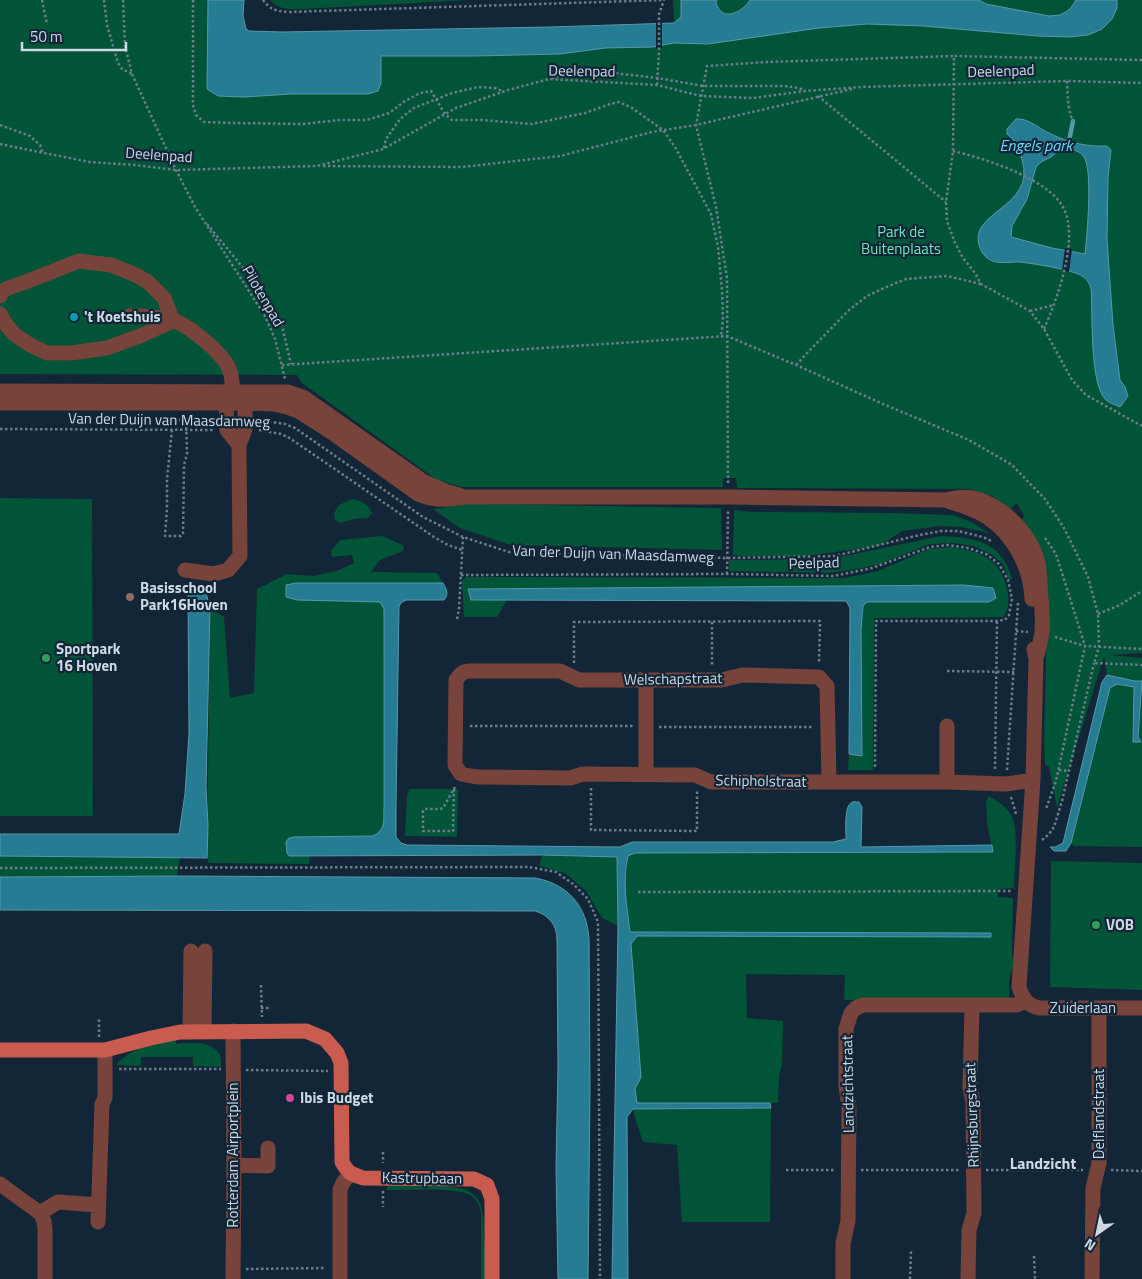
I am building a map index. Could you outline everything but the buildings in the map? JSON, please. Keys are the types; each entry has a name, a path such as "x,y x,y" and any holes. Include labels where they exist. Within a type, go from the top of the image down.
{"main road":[{"path":"0,1050 105,1050 180,1032 306,1031 326,1039 337,1053 341,1063 342,1162 351,1174"},
{"name":"Kastrupbaan","path":"351,1174 363,1178 474,1179 487,1185 492,1199 492,1279"}],"street":[{"path":"0,296 8,288 28,282 79,261 111,265 136,274 148,282 164,298 174,321 107,348 71,353 47,352 32,346 6,326 0,314"},
{"name":"Van der Duijn van Maasdamweg","path":"129,316 150,316 174,321 190,328 225,361 230,371 229,397"},
{"name":"Van der Duijn van Maasdamweg","path":"0,391 229,397"},
{"name":"Van der Duijn van Maasdamweg","path":"0,403 229,397 288,392 303,398 424,482 444,491 467,497"},
{"path":"185,570 214,574 228,570 240,556 239,445 245,429 245,403 229,397 226,420 227,430 239,445"},
{"name":"Van der Duijn van Maasdamweg","path":"245,403 274,404 298,411 407,486 423,496 439,500 467,497 729,497 946,500 967,496 981,500 1008,516 1022,531 1038,563 1042,606 1030,632 1036,659 1033,780 1019,986 1026,1001"},
{"name":"Welschapstraat","path":"461,774 455,765 456,680 460,674 466,671 560,671 579,680 722,680 742,675 819,677"},
{"path":"819,677 826,686 829,782"},
{"path":"646,680 646,774"},
{"path":"947,726 947,782"},
{"name":"Schipholstraat","path":"461,774 476,777 570,778 582,774 694,775 711,782 947,782 1001,784 1033,780"},
{"path":"197,1032 198,951"},
{"path":"972,1006 1017,1005 1026,1001"},
{"name":"Zuiderlaan","path":"1026,1001 1039,1008 1142,1008"},
{"name":"Landzichtstraat","path":"843,1279 843,1243 848,1221 849,1117 846,1085 846,1028 850,1013 863,1005 972,1006"},
{"name":"Rhijnsburgstraat","path":"968,1279 969,1230 974,1213 973,1102 970,1088 972,1006"},
{"name":"Delflandstraat","path":"1092,1279 1093,1188 1099,1163 1099,1008"},
{"name":"Rotterdam Airportplein","path":"233,1031 233,1274"},
{"path":"98,1222 102,1104 106,1098 105,1050"},
{"path":"234,1165 268,1166 268,1148"},
{"path":"340,1274 340,1189 351,1174"},
{"path":"0,1184 40,1213 44,1221 45,1279"},
{"path":"40,1213 58,1202 98,1205"}],"path":[{"path":"42,0 47,24"},
{"path":"104,0 107,25 118,62 122,69 132,74"},
{"name":"Pilotenpad","path":"123,0 125,46 132,74 176,170 201,217 265,316 275,339 288,392"},
{"path":"194,0 193,105 196,115 204,122 303,124 338,120 368,120 389,113 420,93 431,91 445,114 452,120 482,120 531,124 585,113 619,102 632,108 663,130 675,147 711,214 718,247 722,290 723,319 721,336"},
{"path":"263,0 266,5 275,10 288,12 664,0 659,14 660,51 657,85"},
{"path":"954,56 953,151 946,202 947,221 963,258 981,284"},
{"path":"727,574 729,497 727,278 716,207 696,125 707,66 766,62 954,56 1142,60"},
{"path":"549,79 575,72 604,72 658,78 703,86 785,86 805,91"},
{"name":"Deelenpad","path":"317,166 383,149 456,108 502,91 549,79 657,85 701,96 752,98 805,91 861,87 1068,81 1142,83"},
{"path":"1068,81 1068,104 1072,121"},
{"name":"Deelenpad","path":"0,144 89,162 176,170 317,166 462,167 560,156 652,132 696,125 861,87"},
{"path":"383,149 386,139 400,119 414,108 452,93 478,88 495,88 502,91"},
{"path":"818,96 946,202"},
{"path":"0,125 30,136 40,145 43,154"},
{"path":"953,151 992,162 1017,173 1052,193 1064,208 1069,228 1064,272 1044,329"},
{"name":"Pilotenpad","path":"201,217 268,298 281,322 291,364"},
{"path":"796,365 849,310 867,296 906,280 947,276 981,284 1030,311 1044,329 1072,380 1086,395 1142,426"},
{"path":"1030,311 1054,305"},
{"path":"282,365 727,336 969,440 1012,465 1045,499 1064,528 1088,577 1098,614 1099,647 1062,801 1054,827 1046,838 1029,842"},
{"name":"Van der Duijn van Maasdamweg","path":"68,419 226,420"},
{"path":"172,430 167,479 165,536 181,536 184,464 188,454 186,420"},
{"name":"Van der Duijn van Maasdamweg","path":"246,420 272,421 295,428 424,517 463,538 509,552 727,558 834,556 940,531 958,531 979,536 994,543"},
{"path":"1040,531 1056,554 1086,646 1059,770 1045,811"},
{"path":"456,619 459,609 463,538"},
{"name":"Peelpad","path":"461,575 727,574 834,576 872,568 930,547 948,545 968,548 986,554 998,564 1008,580 1012,599 1009,615 1005,620 997,621"},
{"path":"1098,614 1120,605 1142,591"},
{"path":"1001,784 1014,672 1030,632 1018,598"},
{"path":"574,678 574,622 712,621 820,621 819,677"},
{"path":"712,621 712,680"},
{"path":"875,782 876,621 997,621 996,671 1001,784"},
{"path":"1030,632 1086,646 1142,649"},
{"path":"1094,663 1142,665"},
{"path":"947,671 1014,672"},
{"path":"1059,770 1069,771"},
{"path":"454,789 453,831 423,831 423,811 425,809 443,808 461,774"},
{"path":"591,774 591,830 697,831 698,776"},
{"path":"0,868 530,867 556,872 573,884 588,899 598,922 600,1279"},
{"path":"638,892 1026,892"},
{"path":"261,985 262,1031"},
{"path":"262,1008 269,1008"},
{"path":"99,1017 99,1038 105,1050"},
{"path":"910,1279 911,1251"},
{"path":"1034,1256 1034,1279"},
{"path":"233,1274 340,1274"}],"green space":[{"name":"Park de Buitenplaats","path":"0,0 234,0 235,46 685,29 688,0 1142,0 1142,653 1110,655 1142,658 1142,681 1107,675 1104,656 1057,808 1049,767 1045,765 1047,612 1020,522 1023,517 1025,518 1017,503 1010,509 992,496 970,489 737,488 736,478 723,478 723,487 462,487 437,480 302,383 297,375 0,374"},
{"path":"270,0 471,0 289,9 281,7"},
{"path":"673,0 681,0 681,17 674,23"},
{"name":"Sportpark 16 Hoven","path":"0,498 92,499 93,816 0,816"},
{"path":"352,499 364,503 372,513 368,518 340,523 335,520 334,513 339,505"},
{"path":"469,504 721,508 722,550 511,545 460,528 433,509"},
{"path":"734,510 750,512 953,515 971,522 989,533 961,527 940,526 902,531 879,546 806,556 738,556 733,554"},
{"path":"383,536 404,546 403,551 380,560 371,572 437,573 443,583 296,583 286,586 380,602 384,609 383,826 380,832 373,836 289,838 289,855 310,856 309,864 209,863 207,858 210,608 224,617 230,698 254,693 257,589 287,574 313,576 337,571 354,563 352,555 332,557 331,551 340,540"},
{"path":"941,536 965,538 985,544 1001,556 1012,578 1009,580 1003,564 992,555 974,546 952,543 930,544 880,564 829,573 729,571 729,560 830,559"},
{"path":"951,547 982,555 996,565 1005,583 1008,598 1007,610 1003,617 874,618 873,770 848,770 849,754 862,756 861,629 863,606 866,602 468,589 471,600 507,600 497,617 464,617 462,580 467,577 844,578 878,571 929,549"},
{"path":"1117,684 1134,686 1133,742 1141,742 1138,737 1142,693 1142,847 1074,846 1071,843 1110,688"},
{"path":"409,789 458,789 457,837 405,836"},
{"path":"989,796 1008,811 1012,817 1015,831 1014,888 998,889 998,897 1013,898 1013,966 1009,980 1009,1001 844,1000 845,975 746,974 747,1018 783,1021 782,1065 779,1076 778,1103 637,1103 635,1089 641,1077 631,944 637,936 991,937 991,933 630,932 625,884 628,856 635,853 993,852 987,824 986,801"},
{"path":"542,855 617,857 618,926 602,918 586,891 565,873 539,866"},
{"path":"0,856 180,857 177,876 0,877"},
{"name":"VOB","path":"1051,861 1142,863 1142,990 1050,987"},
{"path":"176,1040 176,1044 200,1043 212,1047 220,1055 221,1067 193,1066 193,1057 141,1057 141,1066 116,1065 128,1054 136,1050"},
{"path":"634,1108 771,1108 770,1222 682,1222 677,1145 643,1142 634,1115"},
{"path":"387,1185 447,1185 447,1187 460,1188 476,1197 483,1212 484,1243 486,1244 486,1279 481,1279 481,1211 474,1198 463,1192 454,1191 387,1190"}],"water":[{"path":"208,0 244,0 243,16 246,29 249,31 283,32 674,23 681,17 681,0 717,0 719,8 727,14 732,14 742,9 750,0 979,0 986,4 1049,16 1060,15 1069,10 1075,0 1117,0 1117,8 1112,19 1102,29 1088,35 1069,37 923,26 867,24 819,28 708,44 674,43 653,47 605,48 560,54 381,56 381,83 378,91 368,94 292,94 244,97 218,96 207,89"},
{"name":"Engels park","path":"1016,119 1024,120 1068,141 1083,145 1107,146 1111,150 1108,177 1107,239 1113,325 1120,380 1128,396 1120,407 1106,400 1097,379 1094,364 1091,288 1087,280 1070,271 1052,267 1019,262 1002,263 992,261 983,254 980,248 978,236 982,226 1020,189 1024,176 1020,152 1015,142 1007,134 1007,129","holes":["1067,148 1082,155 1087,164 1089,204 1085,254 1052,248 1011,237 1012,226 1027,199 1036,167 1059,150"]},
{"path":"296,583 443,583 446,588 447,594 444,600 406,600 399,606 396,837 401,843 407,845 620,847 632,842 833,842 846,839 847,809 852,802 859,802 862,807 861,847 992,845 993,852 635,853 628,856 625,875 630,932 991,933 991,937 637,936 631,944 641,1077 635,1089 637,1103 770,1103 771,1108 633,1109 627,1117 628,1279 612,1279 618,926 617,857 542,855 289,856 286,842 289,838 373,836 382,827 384,819 384,609 380,602 297,600 286,597 286,585"},
{"path":"964,585 993,588 996,598 989,602 867,602 863,606 861,629 862,756 849,754 850,608 846,601 471,600 468,589"},
{"path":"205,589 210,608 206,787 207,858 0,856 0,834 179,834 185,794 189,733 188,591"},
{"path":"1107,675 1142,681 1138,737 1141,742 1133,742 1134,687 1117,684 1110,688 1071,843 1066,851 1054,851 1050,847 1063,843 1102,682"},
{"path":"0,877 535,878 557,885 574,898 584,916 589,939 588,1279 558,1279 556,1167 558,1067 557,935 554,925 548,918 535,911 0,910"}],"pier":[{"path":"656,21 662,21 662,48 656,49"},
{"path":"1065,248 1072,249 1069,272 1062,271"}],"waterway":[{"path":"1069,141 1073,121"}],"place":[{"name":"'t Koetshuis","path":"74,317"},
{"name":"Basisschool Park16Hoven","path":"130,597"},
{"name":"Sportpark 16 Hoven","path":"46,658"},
{"name":"VOB","path":"1096,925"},
{"name":"Ibis Budget","path":"290,1098"}],"district":[{"name":"Landzicht","path":"1043,1163"}]}
